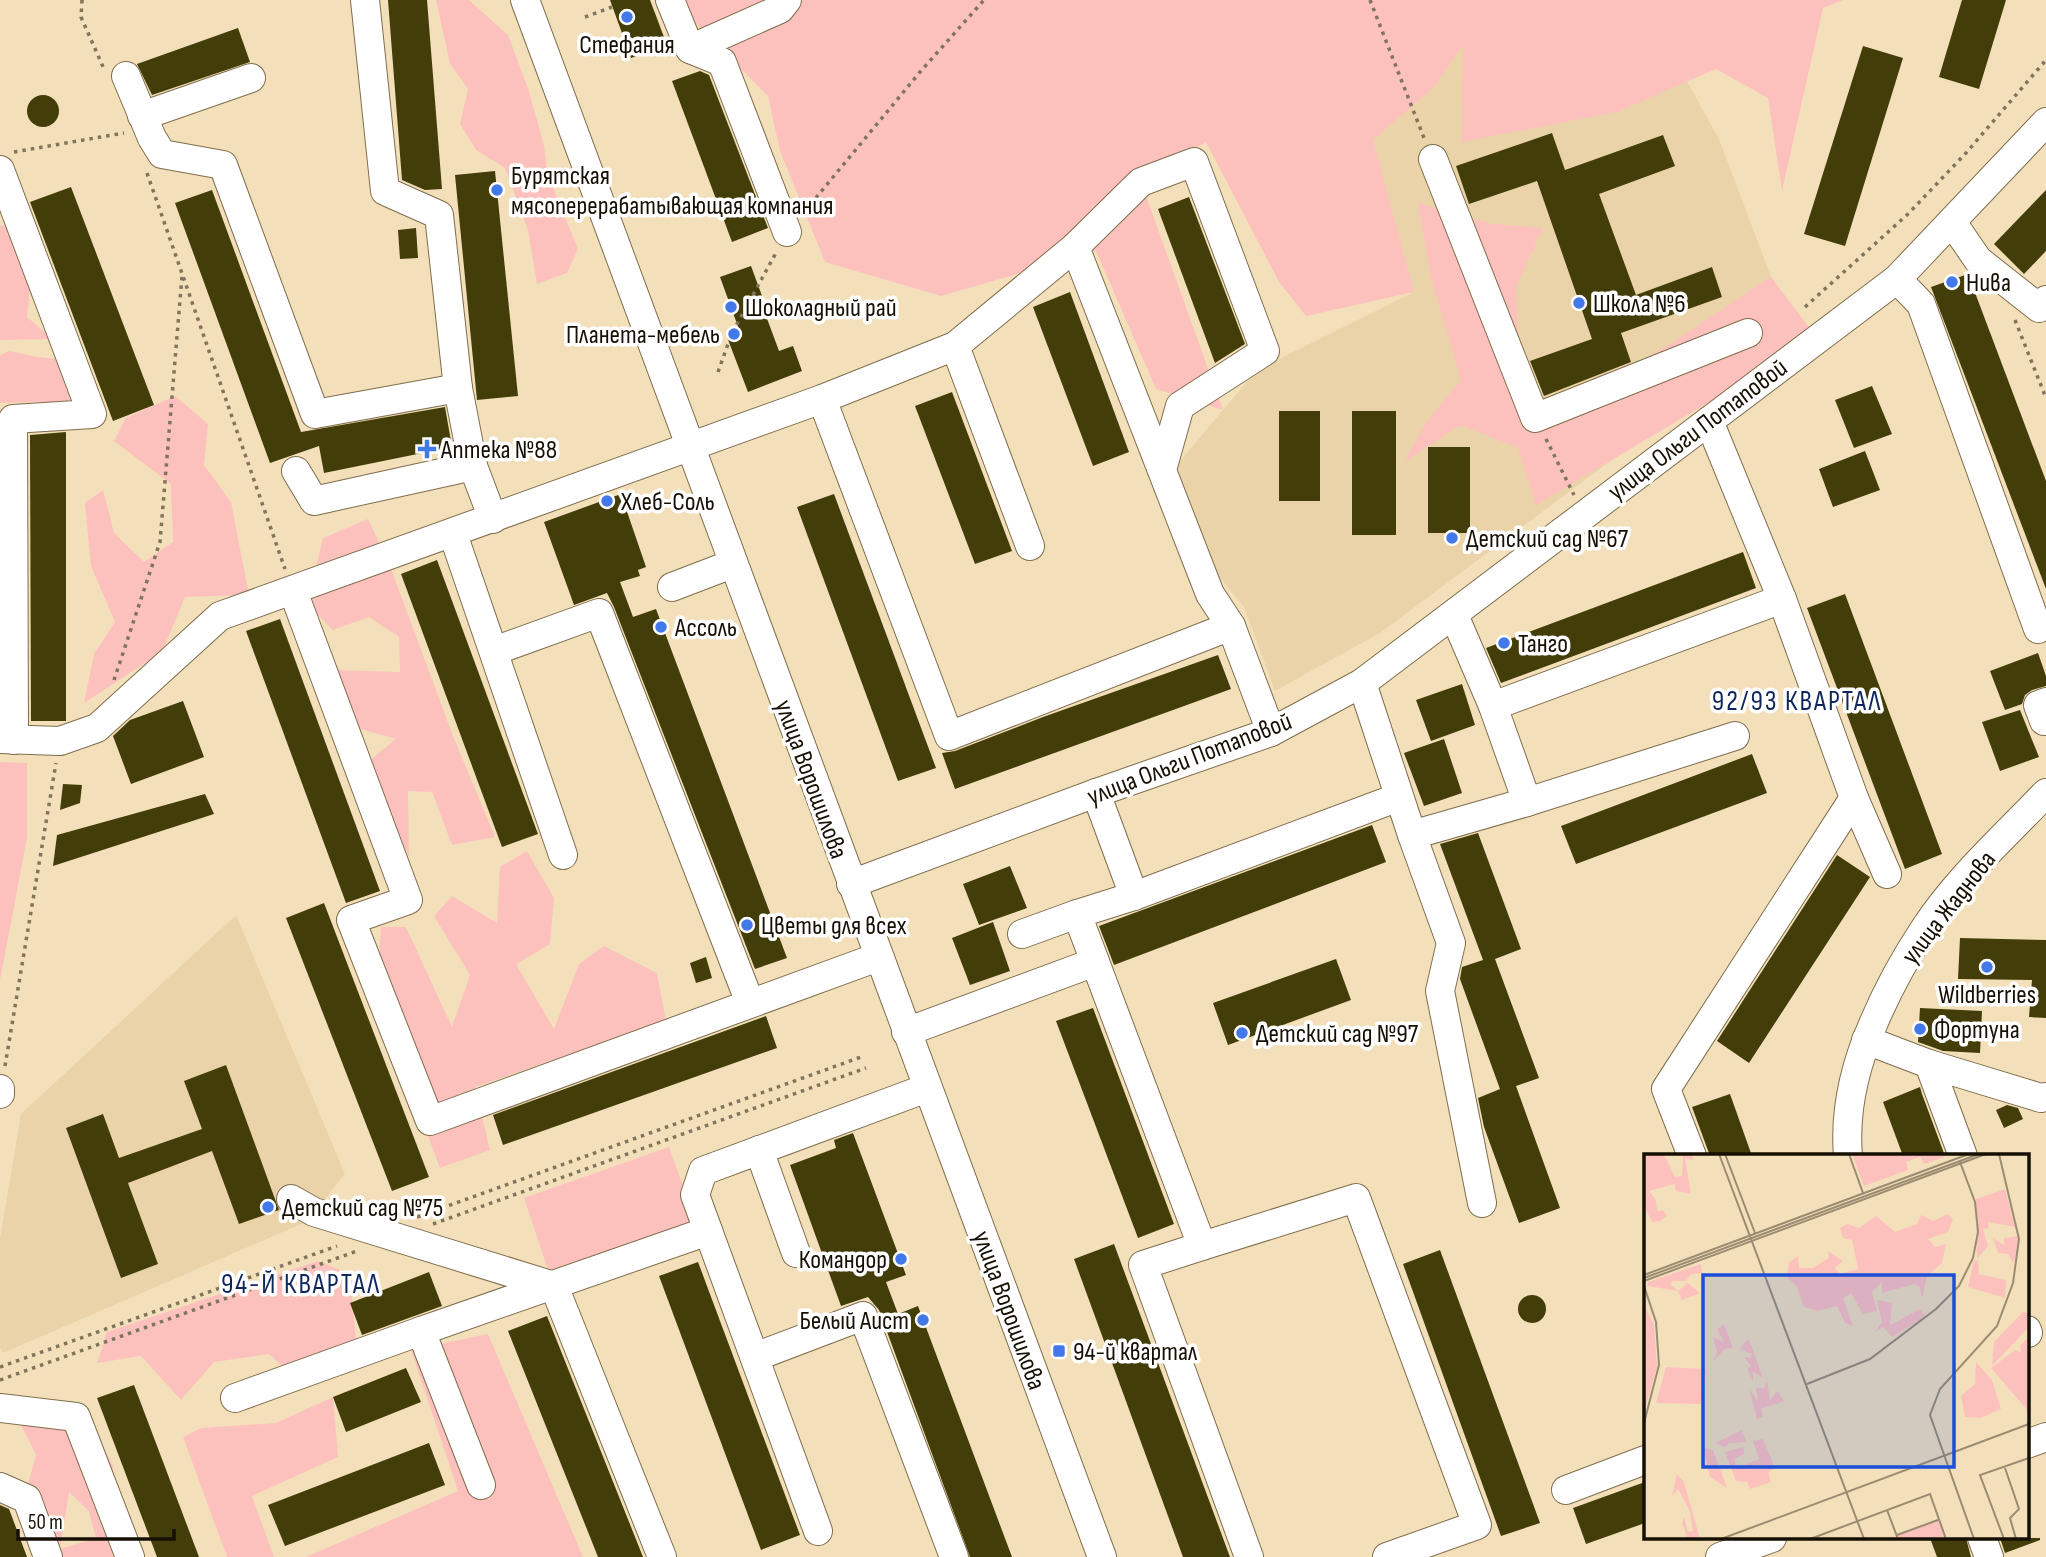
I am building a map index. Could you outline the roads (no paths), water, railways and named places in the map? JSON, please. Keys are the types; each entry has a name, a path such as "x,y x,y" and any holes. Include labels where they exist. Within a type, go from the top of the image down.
{"street":[{"path":"366,0 385,191 439,215 458,388 473,466 492,519"},
{"name":"улица Ворошилова","path":"525,0 1102,1557"},
{"path":"670,0 690,49 722,62 787,232"},
{"path":"690,49 780,9 787,0"},
{"path":"115,72 162,154 223,165 315,414 458,388"},
{"path":"147,127 251,78"},
{"name":"улица Ольги Потаповой","path":"851,884 1096,793 1271,732 1362,683 1897,279 2046,122"},
{"path":"1433,159 1535,418 1748,333"},
{"path":"4,162 92,414 13,419 7,739 60,741 97,728 220,616 822,399 954,346 1075,247 1141,182 1194,162 1265,351 1180,406 1162,470"},
{"path":"1952,222 1978,260 2036,312"},
{"path":"1075,247 1210,594 1231,626 1271,732"},
{"path":"1897,279 1921,304 2038,629"},
{"path":"954,346 1030,546"},
{"path":"822,399 949,736 1231,626"},
{"path":"1709,421 1782,599 1854,798 1887,874"},
{"path":"296,471 314,501 473,466"},
{"path":"453,534 564,855"},
{"path":"672,587 732,564"},
{"path":"293,591 408,900 351,920 430,1121 878,957"},
{"path":"1493,706 1782,599"},
{"path":"494,651 599,613 750,1003"},
{"path":"1454,615 1493,706 1527,802"},
{"path":"1362,683 1451,943 1440,991 1482,1203"},
{"path":"1412,835 1527,802 1735,736"},
{"path":"1096,793 1133,897"},
{"name":"улица Жаднова","path":"1849,1154 1847,1138 1853,1077 1891,983 1926,926 1976,865 2046,793"},
{"path":"1022,934 1133,897 1399,797"},
{"path":"1691,1154 1667,1089 1854,798"},
{"path":"1077,914 1202,1246"},
{"path":"906,1032 1095,962"},
{"path":"1866,1040 1929,1064 2041,1098 2046,1097"},
{"path":"1929,1064 1962,1154"},
{"path":"818,1531 695,1195 703,1171 927,1088"},
{"path":"759,1150 796,1253"},
{"path":"1249,1557 1143,1265 1356,1198 1477,1524 1387,1557"},
{"path":"291,1199 314,1212 554,1286"},
{"path":"234,1398 708,1231"},
{"path":"554,1286 662,1557"},
{"path":"755,1357 863,1316 954,1557"},
{"path":"421,1331 481,1485"},
{"path":"0,1408 76,1417 130,1557"},
{"path":"2028,1444 2046,1437"},
{"path":"1566,1490 1644,1460"},
{"path":"0,1487 27,1499 48,1557"},
{"path":"1720,1557 1767,1540"},
{"path":"1983,1540 1989,1557"}],"place":[{"name":"Стефания","path":"627,17"},
{"name":"Бурятская мясоперерабатывающая компания","path":"497,190"},
{"name":"Нива","path":"1952,282"},
{"name":"Школа №6","path":"1579,303"},
{"name":"Шоколадный рай","path":"731,307"},
{"name":"Планета-мебель","path":"734,334"},
{"name":"Аптека №88","path":"427,449"},
{"name":"Хлеб-Соль","path":"607,501"},
{"name":"Детский сад №67","path":"1452,538"},
{"name":"Ассоль","path":"661,627"},
{"name":"Танго","path":"1504,643"},
{"name":"Цветы для всех","path":"747,925"},
{"name":"Wildberries","path":"1987,967"},
{"name":"Фортуна","path":"1920,1029"},
{"name":"Детский сад №97","path":"1242,1033"},
{"name":"Детский сад №75","path":"268,1207"},
{"name":"Командор","path":"901,1259"},
{"name":"Белый Аист","path":"923,1320"},
{"name":"94-й квартал","path":"1059,1351"}],"district":[{"name":"92/93 КВАРТАЛ","path":"1797,700"},
{"name":"94-Й КВАРТАЛ","path":"301,1283"}]}
